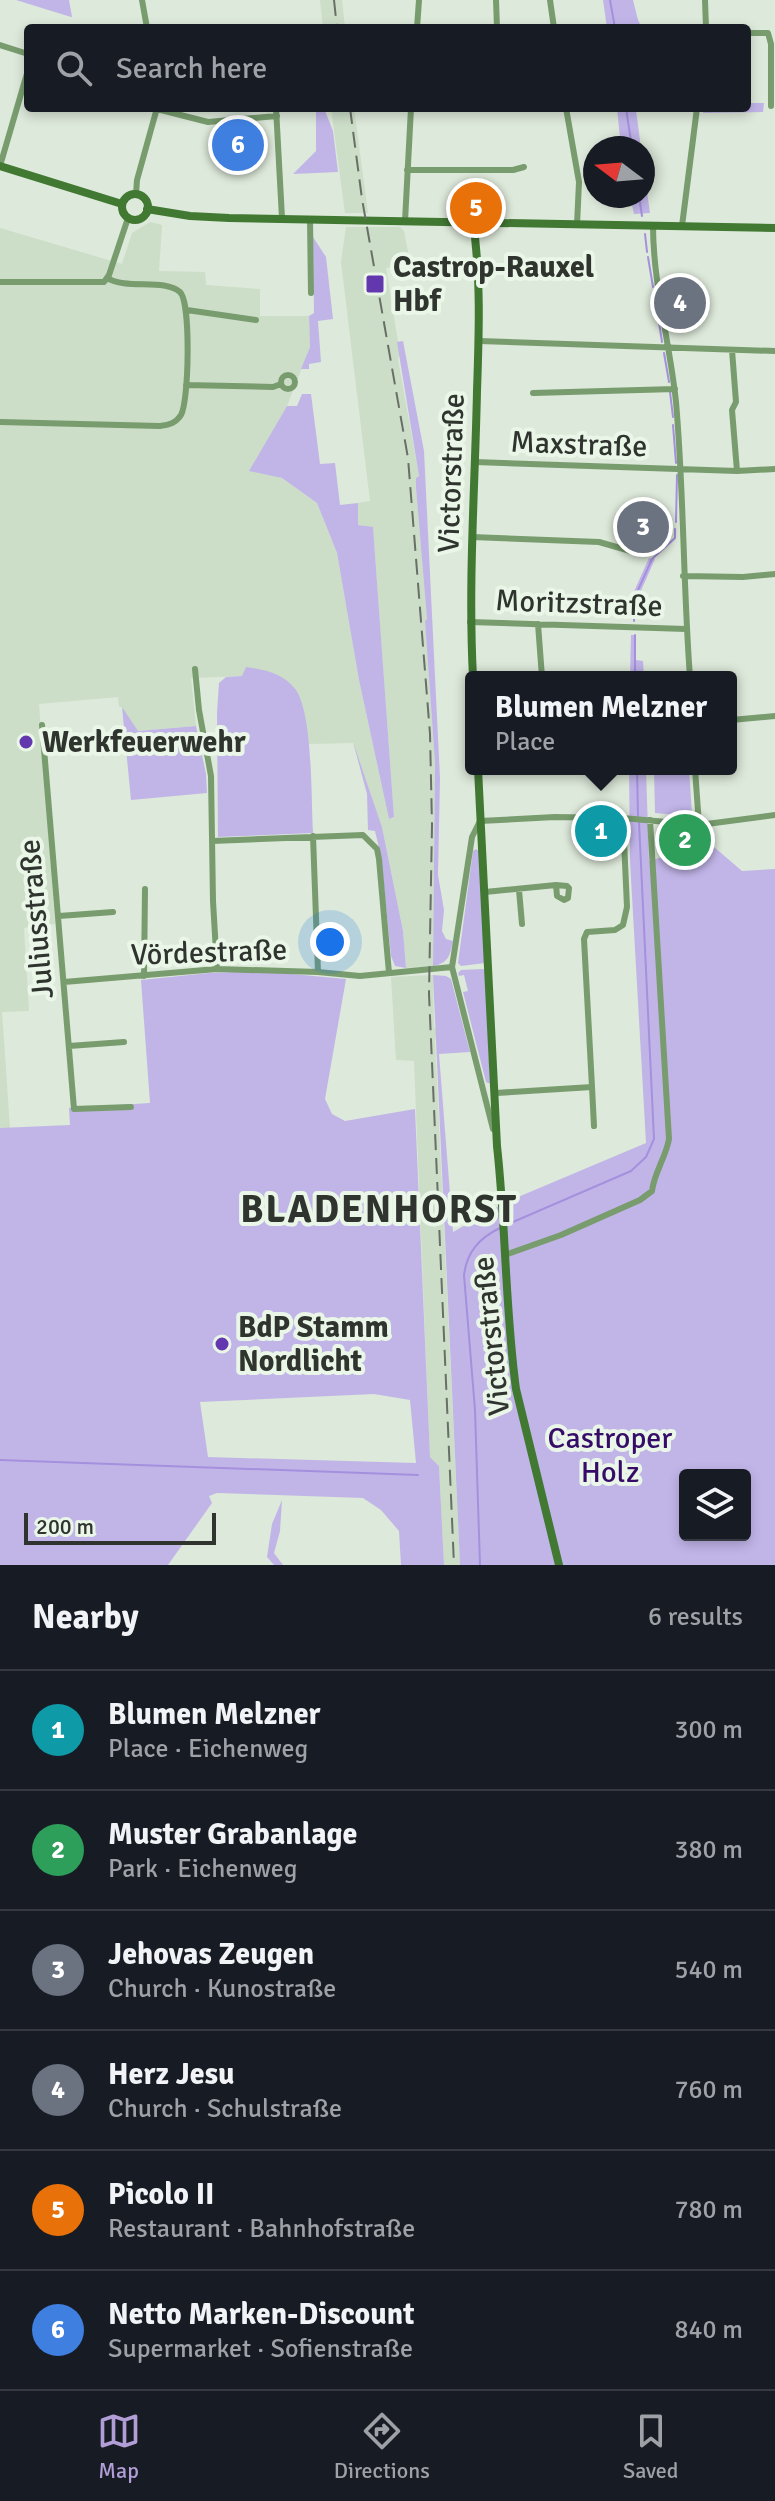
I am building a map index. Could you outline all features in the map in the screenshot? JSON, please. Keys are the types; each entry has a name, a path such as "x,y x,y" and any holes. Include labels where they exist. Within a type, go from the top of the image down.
{"street":[{"path":"142,0 146,24"},
{"path":"417,24 419,0"},
{"path":"496,0 497,24"},
{"path":"550,0 553,24"},
{"path":"705,0 706,24"},
{"path":"751,33 768,33 771,44 771,106"},
{"path":"0,45 24,53"},
{"path":"24,84 0,166 122,204"},
{"path":"136,194 156,112"},
{"path":"169,112 208,122 277,116"},
{"path":"276,112 282,218"},
{"path":"405,221 411,112"},
{"path":"567,112 579,182 577,225"},
{"path":"682,226 696,112"},
{"path":"407,170 513,170 524,167"},
{"path":"136,194 146,200 147,209 140,218 128,218 122,204 126,197 136,194"},
{"path":"147,209 190,216 775,228"},
{"path":"0,282 99,284 107,278 128,218"},
{"path":"310,219 311,293"},
{"name":"Victorstraße","path":"473,221 479,271 479,341 470,622 473,671"},
{"path":"653,225 653,255 675,389 682,470 683,576 690,671"},
{"path":"0,422 165,426 174,422 183,410 187,310 183,295 171,287 118,283 107,278"},
{"path":"187,310 256,320"},
{"path":"479,341 775,351"},
{"path":"732,350 736,402 732,410 737,471"},
{"path":"186,385 273,387 281,384 285,375 302,375"},
{"path":"533,393 675,389"},
{"name":"Maxstraße","path":"475,462 682,470 775,469"},
{"path":"472,537 599,542 634,552"},
{"path":"683,576 775,574"},
{"name":"Moritzstraße","path":"470,622 686,629"},
{"path":"538,624 542,671"},
{"path":"195,669 211,776 213,923 217,969"},
{"path":"737,719 775,716"},
{"name":"Juliusstraße","path":"42,725 74,1109 131,1107"},
{"name":"Victorstraße","path":"478,775 497,1146 504,1203 516,1389 559,1565"},
{"path":"695,775 699,825"},
{"path":"480,821 555,817 623,818 699,825 775,815"},
{"path":"594,1126 584,939 587,932 615,930 623,925 627,907 623,818"},
{"path":"505,1255 561,1235 640,1200 652,1191 666,1155 669,1139 650,820"},
{"name":"Victorstraße","path":"480,821 472,837 452,967 497,1146"},
{"path":"212,841 363,835 377,849 379,859 389,973"},
{"path":"313,836 318,972"},
{"path":"485,892 556,885"},
{"path":"144,976 145,889"},
{"path":"519,890 522,924"},
{"path":"59,916 113,912"},
{"name":"Vördestraße","path":"64,982 217,969 360,976 452,967"},
{"path":"69,1046 124,1042"},
{"path":"483,1088 592,1087"}],"shaded area":[{"path":"320,0 342,0 345,24 323,24"},
{"path":"332,112 355,112 368,213 345,213"},
{"path":"150,222 162,225 159,271 205,272 206,285 260,289 260,316 309,316 310,347 287,406 250,470 282,478 317,503 337,553 359,680 389,819 394,817 373,528 358,525 358,503 370,501 341,262 346,227 400,227 404,231 409,257 405,265 386,268 400,354 398,359 419,476 416,478 416,488 435,763 433,966 406,968 403,931 382,827 353,743 308,744 303,707 242,676 191,678 196,726 137,731 119,707 118,697 39,704 55,924 24,928 29,1011 2,1012 10,1128 0,1128 0,228 122,264 132,233"},
{"path":"433,975 460,1565 444,1565 439,1466 430,1457 414,1061 396,1060 391,977"}],"green space":[{"path":"16,0 69,0 72,17 71,17"},
{"path":"603,0 633,0 640,24 606,24"},
{"path":"751,103 764,103 763,112 703,113 751,112"},
{"path":"316,112 326,112 333,131 338,172 293,174 316,151"},
{"path":"617,112 636,112 639,136 620,136"},
{"path":"633,208 649,208 650,213 634,214"},
{"path":"313,237 326,257 333,319 318,321 321,362 309,364 309,369 301,369 310,347 309,316 314,313"},
{"path":"403,341 424,451 440,778 438,875 444,910 442,931 446,939 453,941 448,958 433,966 435,763 416,488 416,478 419,476 397,342"},
{"path":"302,394 311,394 320,464 335,463 340,505 358,503 358,525 373,527 394,817 389,819 359,680 337,553 317,503 282,478 249,471 287,406 297,406"},
{"path":"649,558 655,559 636,602 636,619 631,619 632,596"},
{"path":"631,635 636,635 636,660 643,661 644,671 630,671"},
{"path":"246,667 280,676 296,690 302,702 308,738 313,833 218,837 219,683 226,677 242,676"},
{"path":"122,707 138,731 196,726 207,793 131,800"},
{"path":"353,742 382,827 403,931 406,968 395,966 391,956 381,856 375,831 368,830 367,794"},
{"name":"Castroper Holz","path":"629,775 646,775 649,861 676,853 676,830 691,832 696,848 714,847 742,871 775,869 775,1565 460,1565 433,975 451,979 470,1052 439,1054 453,1232 504,1203 646,1143 630,861"},
{"path":"654,775 689,775 692,814 655,813"},
{"path":"473,851 479,851 485,963 461,966 458,963"},
{"path":"483,969 490,1083 486,1082 463,992 468,991 464,975 459,976 458,973 461,970"},
{"path":"259,971 346,979 325,1099 332,1114 345,1121 415,1109 430,1457 439,1466 444,1565 401,1565 399,1531 381,1510 363,1498 217,1493 209,1496 212,1503 168,1565 0,1565 0,1128 70,1125 69,1108 150,1103 141,980","holes":["374,1394 410,1400 416,1463 208,1457 200,1402"]},
{"path":"282,1500 280,1531 274,1553 283,1565 274,1565 267,1557 272,1524"}],"waterway":[{"path":"610,0 614,24"},
{"path":"627,112 630,136"},
{"path":"641,208 642,216"},
{"path":"645,234 647,252"},
{"path":"648,257 653,287"},
{"path":"655,296 662,342"},
{"path":"664,353 669,382"},
{"path":"670,392 673,417"},
{"path":"673,425 676,463"},
{"path":"676,522 677,475"},
{"path":"634,621 634,599 652,559 675,538 675,529"},
{"path":"635,635 635,671"},
{"path":"637,775 638,816"},
{"path":"506,1225 631,1171 646,1157 654,1139 639,822"},
{"path":"480,1565 475,1410 464,1275 475,1247 500,1228"},
{"path":"0,1460 418,1475"}],"railway":[{"path":"334,0 337,24"},
{"path":"351,112 362,199 408,458 430,734 429,994 454,1565"}],"place":[{"name":"Netto Marken-Discount","path":"238,145"},
{"name":"Picolo II","path":"476,208"},
{"name":"Castrop-Rauxel Hbf","path":"375,284"},
{"name":"Herz Jesu","path":"680,303"},
{"name":"Jehovas Zeugen","path":"643,527"},
{"name":"Werkfeuerwehr","path":"26,742"},
{"name":"Blumen Melzner","path":"601,831"},
{"name":"Muster Grabanlage","path":"685,840"},
{"name":"BdP Stamm Nordlicht","path":"222,1344"}],"district":[{"name":"BLADENHORST","path":"379,1209"}]}
